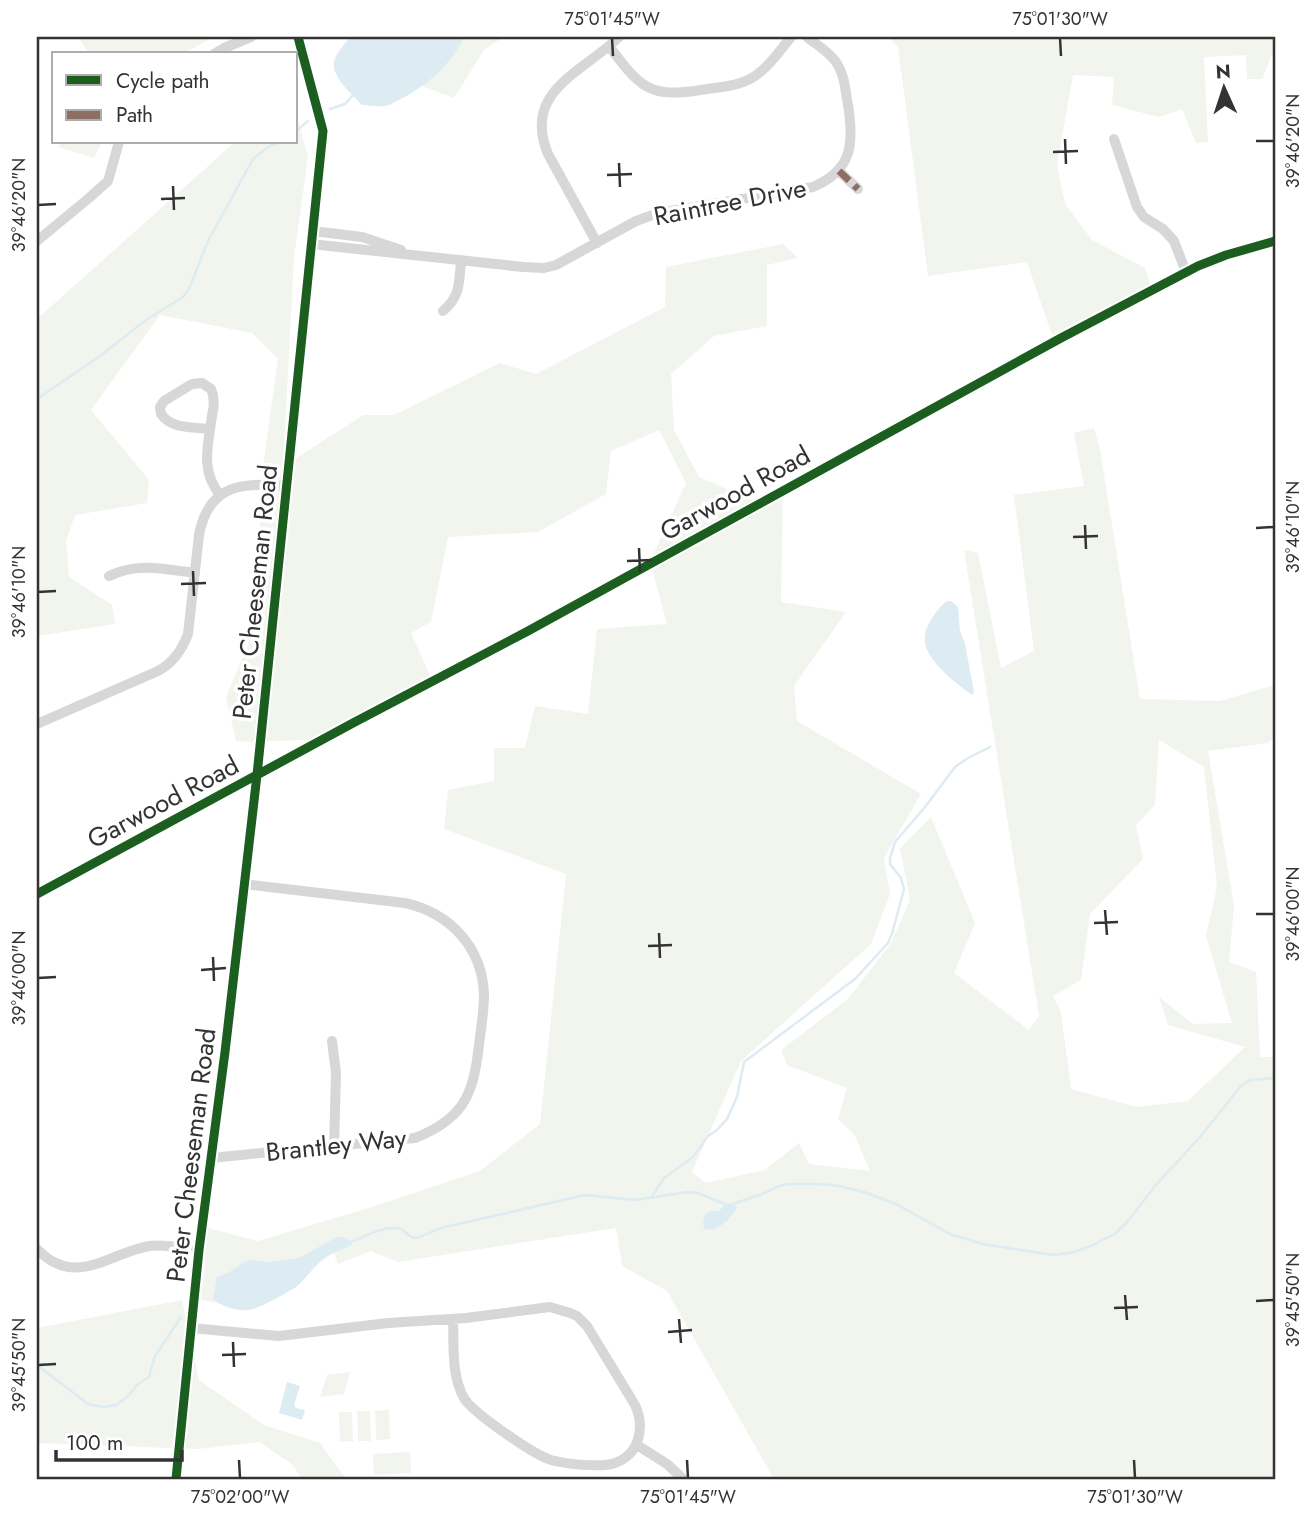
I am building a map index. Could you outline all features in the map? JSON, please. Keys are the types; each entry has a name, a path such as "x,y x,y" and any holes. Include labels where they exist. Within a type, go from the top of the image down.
{"street":[{"path":"217,52 251,37"},
{"name":"Peter Cheeseman Road","path":"176,1479 198,1250 212,1158 257,775 323,131 298,37"},
{"path":"597,243 548,154 542,138 541,122 547,100 556,87 619,37"},
{"path":"609,46 642,83 656,91 674,94 747,81 759,74 792,37"},
{"name":"Raintree Drive","path":"312,244 544,268 564,261 636,221 658,213 805,189 821,184 839,171 846,160 851,138 844,79 834,59 807,37"},
{"path":"1114,139 1137,206 1144,217 1163,229 1174,241 1186,272"},
{"path":"37,240 108,181 118,144"},
{"path":"839,171 858,189"},
{"name":"Raintree Drive","path":"313,231 362,237 428,257"},
{"name":"Garwood Road","path":"37,894 528,631 954,396 1186,272 1226,256 1275,242"},
{"path":"443,311 457,293 461,260"},
{"path":"210,429 172,424 161,414 162,404 167,398 192,384 204,384 211,389 214,397 207,460 208,475 220,495"},
{"path":"37,724 158,671 171,662 188,635 202,524 209,508 220,495 231,489 247,485 287,486"},
{"path":"109,576 127,568 141,567 195,573"},
{"name":"Brantley Way","path":"212,1158 415,1138 443,1125 460,1108 472,1086 476,1071 484,995 478,962 467,941 443,918 422,907 405,903 244,884"},
{"path":"332,1041 336,1073 334,1147"},
{"path":"37,1251 60,1264 84,1267 153,1246 198,1250"},
{"path":"191,1328 279,1336 550,1307 563,1310 577,1317 591,1332 638,1411 641,1425 637,1445 618,1461 602,1465 558,1462 531,1450 477,1412 464,1398 457,1377 453,1319"},
{"path":"637,1445 667,1464 682,1479"}],"shaded area":[{"path":"78,37 214,37 186,52 88,52"},
{"path":"350,37 464,37 445,65 428,81 399,100 379,106 362,105 336,74 335,59"},
{"path":"463,37 503,37 484,50 454,98 414,83"},
{"path":"889,37 1275,37 1275,48 1262,79 1247,79 1246,55 1204,57 1208,142 1196,143 1182,109 1159,117 1112,105 1114,77 1073,75 1057,165 1065,204 1092,240 1145,268 1153,294 1055,344 1027,262 928,276 898,47"},
{"path":"298,120 308,157 294,257 283,467 363,415 394,415 500,363 536,374 665,307 666,267 783,244 798,258 767,265 767,326 714,336 671,374 674,430 699,477 757,502 783,490 781,602 846,612 794,686 797,721 921,794 884,858 890,894 871,944 741,1061 692,1172 706,1183 765,1170 799,1143 809,1164 870,1171 854,1134 838,1119 847,1088 787,1065 781,1050 848,999 891,943 910,900 900,848 931,817 975,923 954,973 1029,1030 1039,1016 964,550 978,553 1001,668 1034,651 1014,495 1084,486 1074,433 1094,428 1100,450 1140,699 1220,701 1275,685 1275,737 1268,743 1208,751 1234,906 1229,962 1256,972 1260,1057 1275,1057 1275,1479 774,1479 667,1291 622,1266 616,1228 398,1262 371,1251 338,1264 334,1253 253,1309 201,1300 208,1228 258,1241 372,1207 480,1171 540,1124 566,874 444,829 448,790 494,781 494,748 525,748 535,706 588,714 597,629 667,624 650,562 686,483 659,430 611,451 606,494 538,532 448,537 431,622 411,633 434,684 325,739 236,741 226,697 252,635 263,466 278,359 252,333 160,315 91,410 149,480 147,503 75,515 66,541 69,577 112,605 115,624 37,636 37,319 233,144 298,144","holes":["1159,740 1204,767 1217,887 1206,936 1232,1023 1193,1024 1159,997 1168,1025 1245,1047 1188,1101 1137,1107 1071,1089 1061,1012 1053,996 1081,980 1090,914 1143,859 1136,825 1155,805"]},
{"path":"60,144 101,144 94,158 58,147"},
{"path":"947,601 958,607 960,631 974,692 972,695 937,665 925,643 929,624 937,610"},
{"path":"727,1203 734,1204 737,1208 727,1221 714,1230 704,1229 705,1214 719,1211"},
{"path":"337,1237 346,1238 352,1245 326,1257 296,1287 269,1302 253,1309 237,1310 213,1298 217,1277 244,1262 299,1258"},
{"path":"182,1300 199,1380 264,1425 320,1443 346,1479 301,1479 294,1466 260,1442 198,1449 37,1443 37,1328"},
{"path":"350,1372 344,1394 320,1397 327,1375"},
{"path":"287,1382 300,1386 294,1405 305,1410 302,1420 279,1413"},
{"path":"389,1410 390,1439 376,1440 375,1411"},
{"path":"357,1411 370,1411 371,1441 358,1441"},
{"path":"339,1412 352,1412 353,1441 340,1442"},
{"path":"410,1452 411,1473 374,1475 373,1454"}],"waterway":[{"path":"330,109 345,104 354,94"},
{"path":"298,129 308,121"},
{"path":"37,399 100,356 146,320 183,297 189,289 208,241 253,159 276,144"},
{"path":"652,1196 664,1178 693,1157 708,1136 727,1119 737,1097 744,1062 855,979 888,943 904,889 901,878 890,864 895,842 955,767 990,747"},
{"path":"733,1204 788,1184 839,1186 896,1204 950,1234 983,1244 1053,1255 1075,1252 1116,1233 1241,1086 1250,1080 1275,1078"},
{"path":"350,1242 388,1228 401,1229 416,1238 441,1228 585,1195 635,1200 688,1192 698,1193 727,1205"},
{"path":"37,1365 88,1404 104,1407 116,1405 149,1377 155,1356 181,1317"}],"marked path":[{"path":"839,171 858,189"}],"cycle path":[{"path":"176,1479 199,1250 257,775 323,131 298,37"},
{"path":"37,894 528,631 1061,338 1198,266 1275,241"}]}
